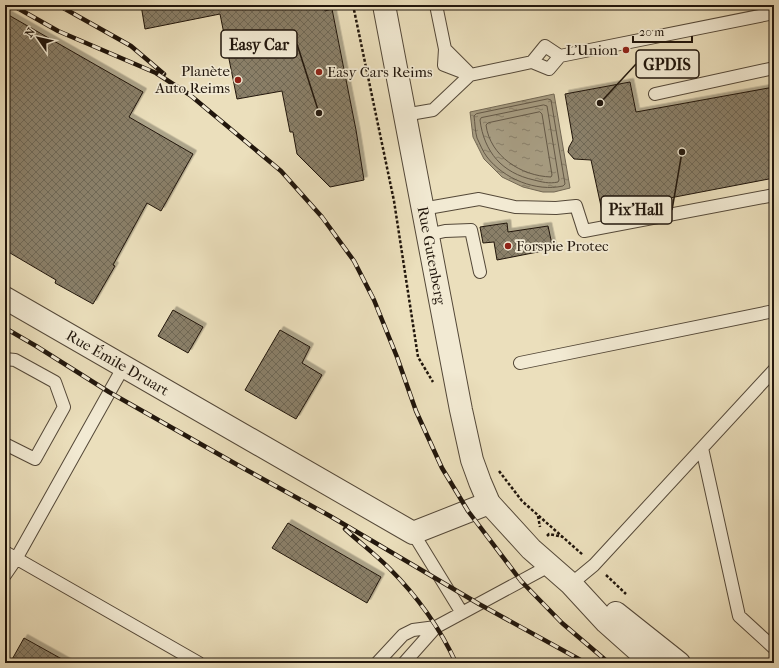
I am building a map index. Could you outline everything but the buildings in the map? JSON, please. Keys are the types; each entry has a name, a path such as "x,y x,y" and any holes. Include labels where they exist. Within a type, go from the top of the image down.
{"street":[{"name":"Rue Gutenberg","path":"384,5 427,235 472,460 489,503"},
{"name":"Rue Émile Druart","path":"5,298 413,533"},
{"path":"413,533 489,503 531,549 549,566 571,584 615,612 679,663"},
{"path":"571,584 606,622 652,663"}],"lane":[{"path":"436,5 445,49 444,64 470,75"},
{"path":"404,115 433,110 470,75 532,62 549,69 560,56 774,13"},
{"path":"532,62 545,46 560,56"},
{"path":"655,94 774,68"},
{"path":"422,209 479,199 515,207 556,208 576,206 584,231 774,195"},
{"path":"427,235 446,231 471,230 480,272"},
{"path":"520,363 774,311"},
{"path":"5,359 15,360 55,382 64,407 35,459 5,444"},
{"path":"5,575 16,559 124,366"},
{"path":"571,584 594,565 774,370"},
{"path":"702,448 739,616 774,648"},
{"path":"413,533 462,613"},
{"path":"5,552 199,663"},
{"path":"404,663 436,627 549,566"},
{"path":"377,663 403,635 413,630 436,627"}],"path":[{"path":"353,5 394,201 418,356 436,387"},
{"path":"538,515 628,596"}],"water":[{"path":"554,94 570,188 554,192 543,192 523,187 502,177 484,159 473,137 470,112"}],"railway":[{"path":"12,5 58,31 156,73 190,95 281,171 322,217 354,261 374,300 397,357 416,411 442,468 468,511 521,581 562,623 609,663"},
{"path":"58,5 131,46 164,74"},
{"path":"5,328 109,392 330,516 479,604 586,663"},
{"path":"345,529 384,563 409,589 427,612 443,637 456,663"}],"place":[{"name":"L'Union","path":"626,50"},
{"name":"Easy Cars Reims","path":"319,72"},
{"name":"Planète Auto Reims","path":"238,80"},
{"name":"GPDIS","path":"600,103"},
{"name":"Easy Car","path":"319,113"},
{"name":"Pix'Hall","path":"682,152"},
{"name":"Forspie Protec","path":"508,246"}]}
